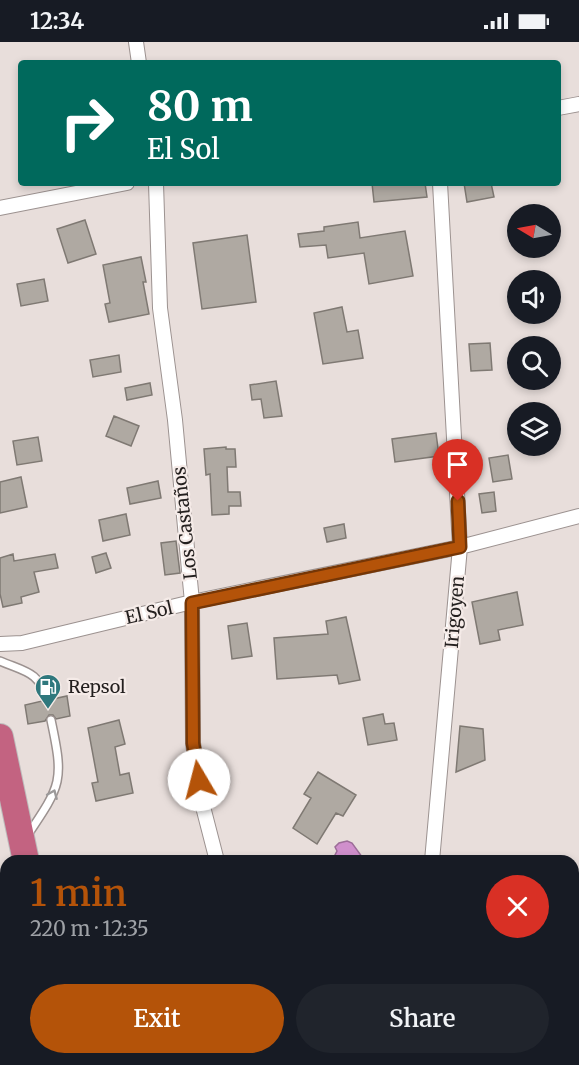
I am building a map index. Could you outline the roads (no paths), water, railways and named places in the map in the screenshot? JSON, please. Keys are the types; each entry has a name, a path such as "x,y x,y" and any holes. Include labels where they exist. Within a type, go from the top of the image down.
{"highway":[{"path":"0,737 24,852"}],"street":[{"path":"136,42 139,60"},
{"path":"561,107 579,104"},
{"path":"0,208 112,186"},
{"name":"Los Castaños","path":"156,186 160,308 175,420 192,603 193,743 201,799 215,855"},
{"name":"Irigoyen","path":"433,855 460,547 440,186"},
{"name":"El Sol","path":"0,644 22,643 192,603 460,547 579,516"}],"lane":[{"path":"0,660 36,675 44,687 48,700"},
{"path":"24,852 53,798 59,780 60,760 51,720"}],"place":[{"name":"Repsol","path":"48,710"}]}
